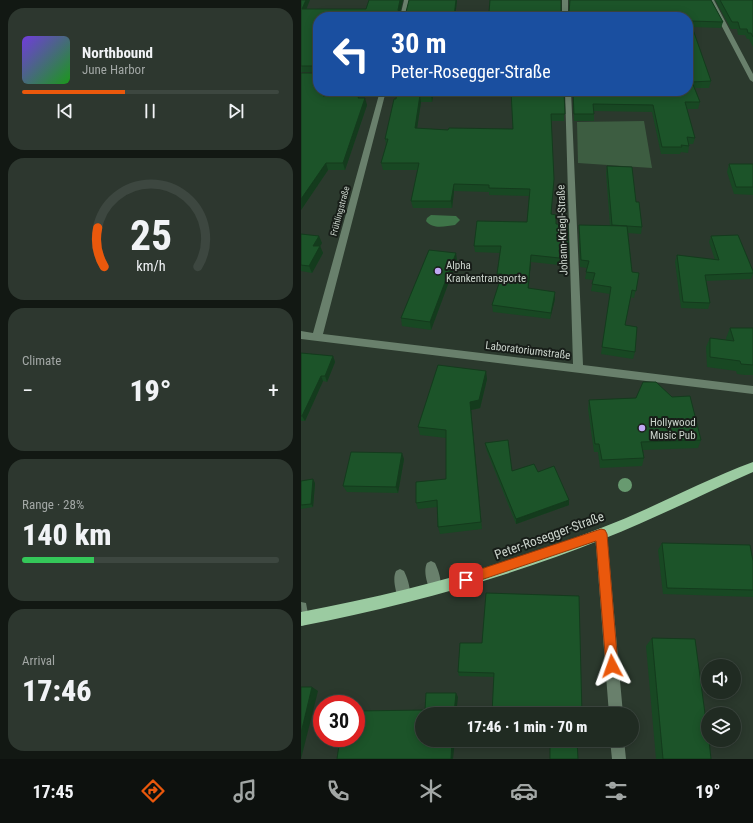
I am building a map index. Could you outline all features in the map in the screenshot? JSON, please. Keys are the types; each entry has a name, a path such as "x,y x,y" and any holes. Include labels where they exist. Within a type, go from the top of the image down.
{"main road":[{"name":"Peter-Rosegger-Straße","path":"301,615 343,612 481,576 601,534 753,467"}],"street":[{"path":"404,12 407,0"},
{"path":"565,0 565,12"},
{"path":"711,0 753,80"},
{"name":"Frühlingstraße","path":"317,337 382,96"},
{"name":"Johann-Kriegl-Straße","path":"568,96 578,368"},
{"name":"Laboratoriumstraße","path":"301,335 753,390"},
{"path":"601,534 615,707"},
{"path":"431,567 435,588"},
{"path":"400,575 404,596"},
{"path":"618,747 619,759"}],"shaded area":[{"path":"644,121 652,168 578,163 577,122"},
{"path":"431,215 456,216 460,220 455,225 444,227 432,226 426,221"}],"building":[{"path":"301,0 306,0 302,9 366,9 369,0 400,0 399,12 313,12 313,66 301,66"},
{"path":"409,0 456,0 455,12 406,12"},
{"path":"490,0 561,0 562,12 494,12 489,12"},
{"path":"570,0 711,0 723,22 693,21 693,12 569,12"},
{"path":"720,0 753,0 753,37 751,33 748,33 747,29 740,29 738,22 732,22"},
{"path":"693,30 711,81 693,82"},
{"path":"301,73 313,73 313,96 359,96 358,98 365,98 343,163 326,163 301,199"},
{"path":"693,84 700,102 685,102 695,138 687,137 689,146 681,145 682,147 662,147 653,105 593,104 594,114 574,114 573,96 693,96"},
{"path":"396,96 420,96 415,128 448,130 449,128 513,129 511,96 564,96 565,114 551,114 554,179 551,214 556,215 556,224 568,225 569,259 531,255 528,288 555,292 551,313 492,305 502,274 497,274 501,246 474,246 477,221 527,222 530,189 489,188 489,185 454,184 451,201 411,201 419,163 381,163 388,139 385,139 394,99 396,99"},
{"path":"729,164 753,164 753,187 736,187"},
{"path":"607,166 632,167 636,202 639,202 642,227 612,225"},
{"path":"579,225 627,226 632,272 639,273 636,291 632,290 625,325 637,327 635,352 602,347 611,287 592,284 595,273 586,272 589,261 581,260"},
{"path":"301,234 319,236 313,246 320,246 309,266 301,265"},
{"path":"738,235 753,273 705,275 710,303 683,302 677,255 719,260 711,236"},
{"path":"429,250 456,253 430,322 401,318"},
{"path":"730,328 753,328 753,365 741,364 740,361 710,357 710,338 734,341"},
{"path":"301,353 333,356 325,376 321,376 302,416 301,416"},
{"path":"438,365 486,371 479,400 470,402 481,522 438,527 437,500 416,503 416,482 446,479 446,430 418,427"},
{"name":"Hollywood Music Pub","path":"643,382 656,382 672,397 690,396 701,440 641,442 644,458 602,460 599,444 595,444 589,400 636,398"},
{"path":"508,440 512,471 534,464 538,472 554,466 569,500 516,519 485,443"},
{"path":"351,452 402,453 396,487 343,486"},
{"path":"313,479 311,504 301,505 301,481"},
{"path":"662,543 750,545 753,561 753,590 667,588"},
{"path":"486,593 579,596 582,707 492,707 494,673 458,672 460,643 482,643"},
{"path":"652,638 695,639 701,684 701,699 703,699 704,707 701,707 701,747 710,747 711,759 663,759"},
{"path":"301,687 312,687 301,733"},
{"path":"426,693 456,693 455,707 425,707"},
{"path":"415,710 415,747 452,747 451,759 337,759 339,747 365,747 365,711"},
{"path":"550,747 577,747 578,759 550,759"}],"place":[{"name":"Alpha Krankentransporte","path":"438,271"},
{"name":"Hollywood Music Pub","path":"642,428"}],"route":[{"path":"466,580 601,534 612,666"}]}
